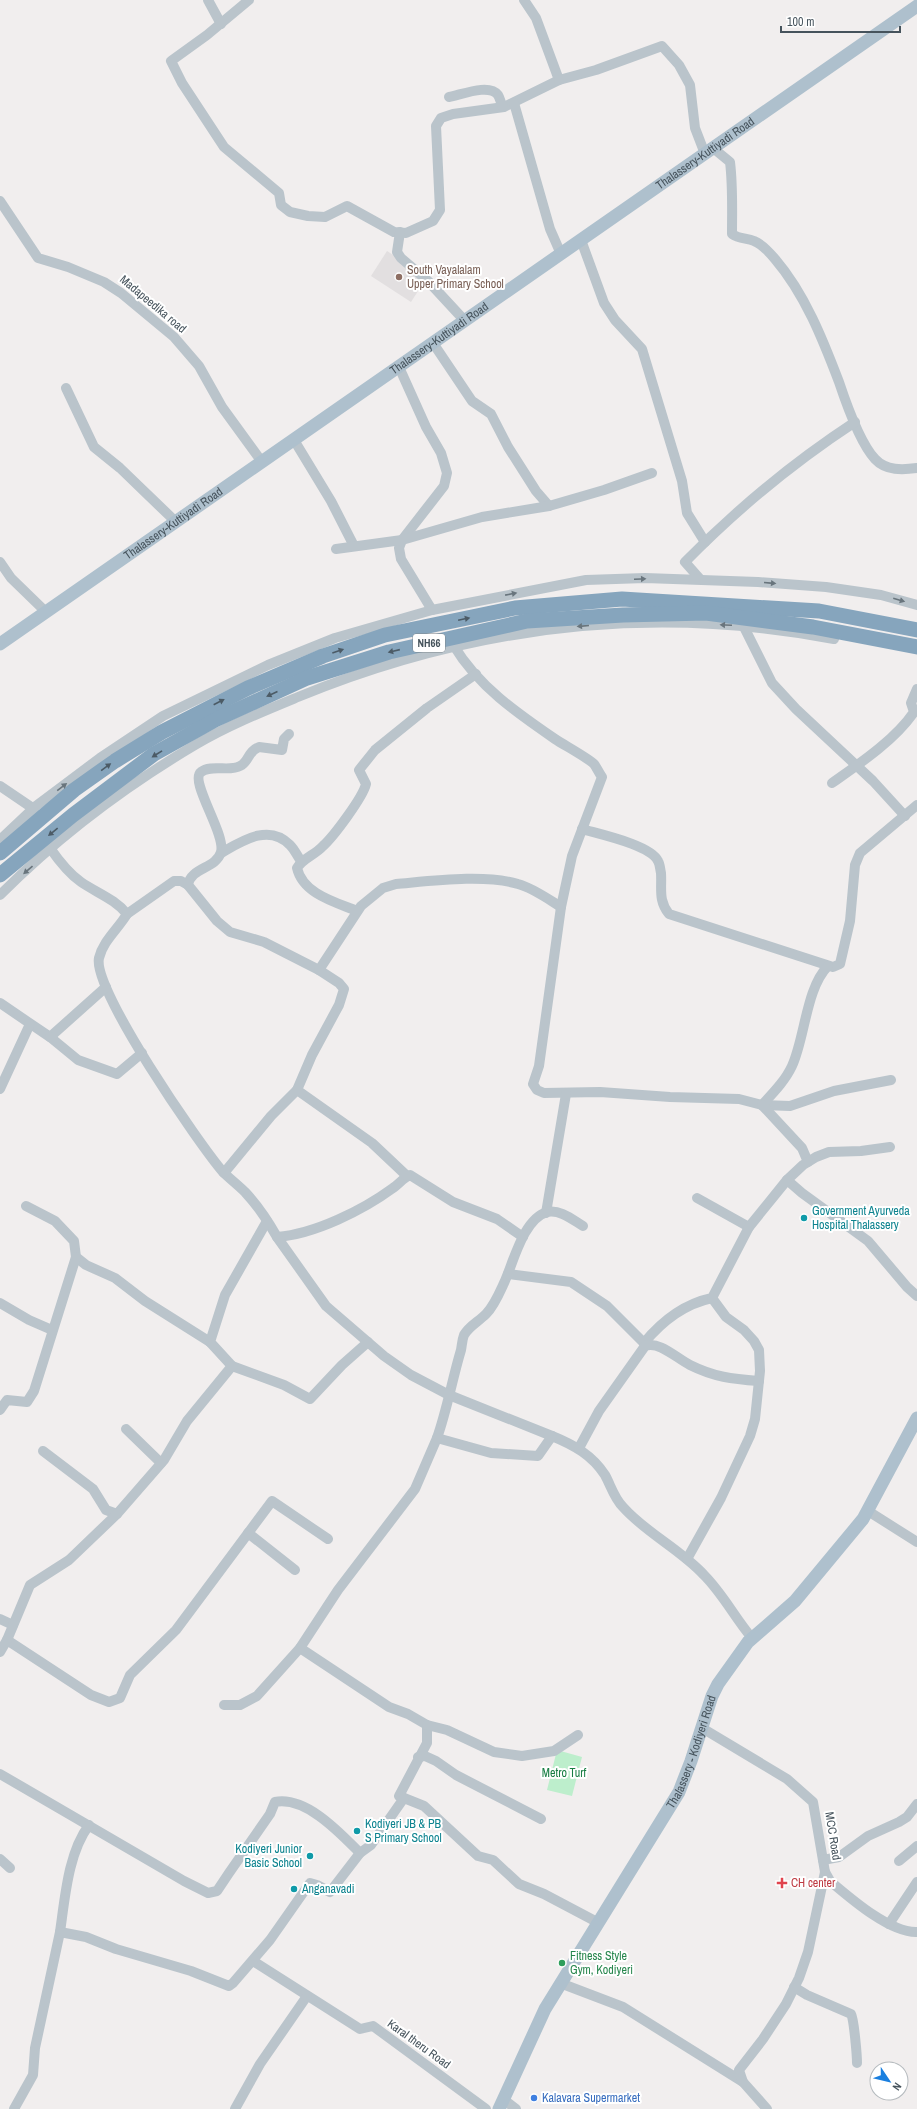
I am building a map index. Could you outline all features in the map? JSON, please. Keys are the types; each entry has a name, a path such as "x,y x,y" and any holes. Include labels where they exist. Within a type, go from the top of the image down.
{"highway":[{"name":"NH66","path":"0,853 74,790 115,761 162,732 248,688 322,656 385,635 515,608 622,599 819,611 917,630"},
{"name":"NH66","path":"0,875 73,815 154,754 215,720 307,678 389,652 527,621 623,615 706,613 813,627 917,647"}],"main road":[{"name":"Thalassery-Kuttiyadi Road","path":"0,644 917,6"},
{"name":"Thalassery - Kodiyeri Road","path":"500,2104 545,2009 596,1922 678,1792 691,1761 712,1696 718,1684 752,1638 795,1601 863,1519 917,1418"}],"street":[{"path":"208,0 221,24"},
{"path":"249,0 221,24 171,61 182,83 224,147 279,193 281,205 290,212 325,217 347,206 394,232 406,233 433,221 440,210 436,126 441,118 453,114 503,107 560,80 596,70 662,46 679,65 690,84 695,128 709,151 730,162 732,181 732,234 738,238 755,242 763,247 775,258 790,279 823,340 855,422 875,459 887,467 903,470 917,468"},
{"path":"524,0 536,18 560,80"},
{"path":"449,98 482,90 492,90 498,96 503,107"},
{"path":"514,103 550,229 561,254"},
{"name":"Madapeedika road","path":"0,201 38,258 68,267 104,282 121,293 174,337 199,366 222,407 262,462"},
{"path":"400,232 397,252 401,258 428,282 464,321"},
{"path":"581,240 604,303 615,320 642,349 682,481 687,513 705,542"},
{"path":"433,343 472,400 491,414 508,447 536,491 549,506"},
{"path":"399,367 426,427 441,453 446,473 444,486 402,540 399,548 401,559 432,610"},
{"path":"66,388 94,446 120,468 176,522"},
{"path":"700,579 685,562 748,503 813,450 855,422"},
{"path":"294,440 331,501 354,546"},
{"path":"336,549 402,540 482,517 549,506 604,490 652,473"},
{"path":"0,562 11,578 46,612"},
{"path":"0,840 34,809 100,758 163,716 268,665 321,644 432,610 586,580 645,578 700,579 826,587 881,595 917,605"},
{"path":"0,895 50,848 111,799 196,744 263,711 334,682 454,646 524,632 614,623 659,621 743,626 814,635 917,654"},
{"path":"743,626 772,683 796,709 858,765 905,816"},
{"path":"454,646 461,658 492,692 525,718 594,764 602,777 572,856 561,907 539,1066 533,1084 537,1090 544,1093 566,1094 600,1092 670,1097 739,1099 762,1105 790,1106 834,1091 890,1080"},
{"path":"357,911 308,888 299,876 297,868 301,861 323,847 361,799 366,784 359,770 372,754 427,708 476,674"},
{"path":"832,784 858,765 906,724 914,712 911,703 917,689"},
{"path":"188,885 189,879 197,872 214,863 221,853 222,846 212,815 198,785 198,775 202,771 209,769 240,767 245,762 249,754 259,747 282,750 284,739 289,734"},
{"path":"0,786 34,809"},
{"path":"582,829 644,849 654,855 658,861 661,874 660,893 663,906 669,914 833,967 840,964 850,921 855,865 860,853 917,805"},
{"path":"221,853 255,836 267,834 277,836 290,845 301,861"},
{"path":"50,848 63,866 82,882 110,899 127,914"},
{"path":"319,970 357,911 383,888 396,884 481,879 520,884 561,907"},
{"path":"224,1173 271,1116 297,1090 312,1055 343,996 344,989 339,983 319,970 264,942 230,932 217,921 188,885 181,881 174,881 127,914 107,940 99,959 109,996 142,1053 164,1090 224,1173 245,1192 326,1306 368,1342 412,1375 449,1395 565,1440 579,1448 598,1466 622,1506 638,1522 669,1544 705,1575 752,1638"},
{"path":"762,1105 777,1089 792,1066 821,972 828,966"},
{"path":"50,1037 106,987"},
{"path":"0,1003 50,1037 78,1060 117,1074 142,1053"},
{"path":"0,1089 30,1024"},
{"path":"297,1090 372,1143 407,1176"},
{"path":"224,1705 240,1705 257,1696 300,1648 338,1590 415,1489 445,1416 463,1337 470,1326 487,1313 498,1297 508,1274 512,1260 523,1237 527,1230 546,1212 566,1094"},
{"path":"762,1105 802,1148 808,1162"},
{"path":"579,1448 599,1411 644,1344 656,1329 687,1306 712,1298 749,1227 794,1171 808,1162 829,1152 861,1151 890,1147"},
{"path":"277,1237 308,1231 341,1217 394,1188 407,1176 412,1175 453,1202 497,1219 523,1237"},
{"path":"787,1180 802,1193 868,1241 906,1287 917,1296"},
{"path":"698,1198 749,1227"},
{"path":"0,1410 7,1400 27,1402 34,1391 76,1257 74,1241 55,1221 26,1206"},
{"path":"546,1212 555,1212 567,1216 583,1226"},
{"path":"210,1342 225,1295 267,1221"},
{"path":"76,1257 86,1265 114,1278 145,1301 210,1342 232,1366 284,1385 310,1399 342,1365 368,1342"},
{"path":"508,1274 571,1282 607,1306 644,1344 659,1346 689,1365 725,1378 759,1381"},
{"path":"687,1559 721,1498 750,1436 755,1419 759,1381 759,1350 754,1341 744,1330 726,1316 712,1298"},
{"path":"0,1303 28,1320 52,1330"},
{"path":"0,1652 8,1640 30,1585 69,1560 118,1514 161,1463 187,1421 232,1366"},
{"path":"126,1428 161,1463"},
{"path":"437,1438 491,1453 538,1456 552,1436"},
{"path":"43,1452 93,1489 106,1510 118,1514"},
{"path":"8,1640 91,1695 108,1702 120,1698 130,1675 176,1630 272,1501 328,1539"},
{"path":"868,1511 917,1542"},
{"path":"248,1534 296,1570"},
{"path":"0,1619 13,1625"},
{"path":"300,1648 389,1707 408,1714 427,1725 447,1730 494,1752 522,1756 554,1751 578,1735"},
{"path":"427,1725 427,1743 418,1757 399,1796 424,1806 478,1856 493,1860 519,1884 544,1894 596,1922"},
{"name":"MCC Road","path":"702,1728 787,1779 808,1796 816,1809 825,1872 830,1882 889,1924 901,1930 917,1932"},
{"path":"418,1757 425,1756 436,1761 456,1775 541,1819"},
{"path":"0,1774 184,1881 208,1893 216,1890 229,1873 270,1814 275,1802 286,1800 298,1803 319,1816 360,1853"},
{"path":"60,1932 86,1937 116,1949 191,1971 229,1986 253,1961 310,1883 330,1892 360,1853 371,1845 404,1798"},
{"path":"823,1860 839,1857 868,1836 899,1822 915,1809"},
{"path":"14,2109 32,2075 41,2016 60,1932 75,1849 81,1835 89,1825"},
{"path":"899,1861 917,1846"},
{"path":"0,1859 10,1868"},
{"path":"743,2082 739,2070 741,2066 763,2038 786,2004 808,1952 825,1872"},
{"path":"889,1924 917,1882"},
{"name":"Karal theru Road","path":"253,1961 360,2029 373,2026 486,2109"},
{"path":"560,1983 623,2007 743,2082 768,2109"},
{"path":"794,1987 807,1995 851,2014 854,2020 857,2063"},
{"path":"235,2109 260,2064 307,1996"},
{"path":"500,2104 516,2109"}],"shaded area":[{"name":"South Vayalalam Upper Primary School","path":"387,251 427,277 411,302 371,276"}],"green space":[{"name":"Metro Turf","path":"557,1750 582,1757 572,1796 547,1790"}],"place":[{"name":"South Vayalalam Upper Primary School","path":"399,277"},
{"name":"Government Ayurveda Hospital Thalassery","path":"804,1218"},
{"name":"Kodiyeri JB & PB S Primary School","path":"357,1831"},
{"name":"Kodiyeri Junior Basic School","path":"310,1856"},
{"name":"CH center","path":"782,1883"},
{"name":"Anganavadi","path":"294,1889"},
{"name":"Fitness Style Gym, Kodiyeri","path":"562,1963"},
{"name":"Kalavara Supermarket","path":"534,2098"}]}
